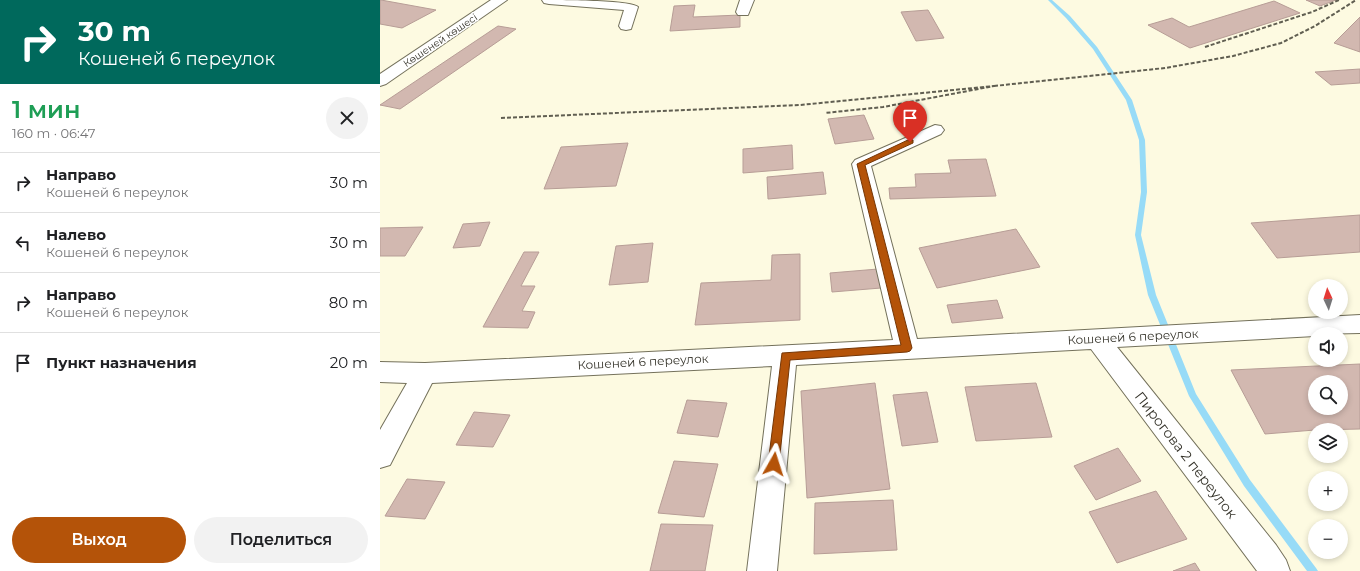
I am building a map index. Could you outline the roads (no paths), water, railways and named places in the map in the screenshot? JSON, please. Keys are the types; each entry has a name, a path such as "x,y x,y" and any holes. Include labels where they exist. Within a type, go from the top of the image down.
{"street":[{"name":"Көшеней көшесі","path":"380,80 500,0"},
{"path":"549,0 629,6 631,8 626,26"},
{"path":"907,348 861,164 935,130"},
{"name":"Кошеней 6 переулок","path":"380,372 425,373 786,356 907,348 1097,340 1360,324"},
{"name":"Пирогова 2 переулок","path":"1097,340 1265,556 1275,571"},
{"path":"762,571 786,356"},
{"path":"380,456 425,373"}],"waterway":[{"path":"1050,0 1068,17 1095,48 1129,100 1142,140 1144,192 1138,235 1152,295 1193,396 1247,483 1313,571"}],"railway":[{"path":"1205,47 1312,12 1339,0"},
{"path":"994,86 1165,68 1233,56 1281,43 1315,26 1356,0"},
{"path":"501,118 800,105 994,86"},
{"path":"825,113 883,107 994,86"}]}
